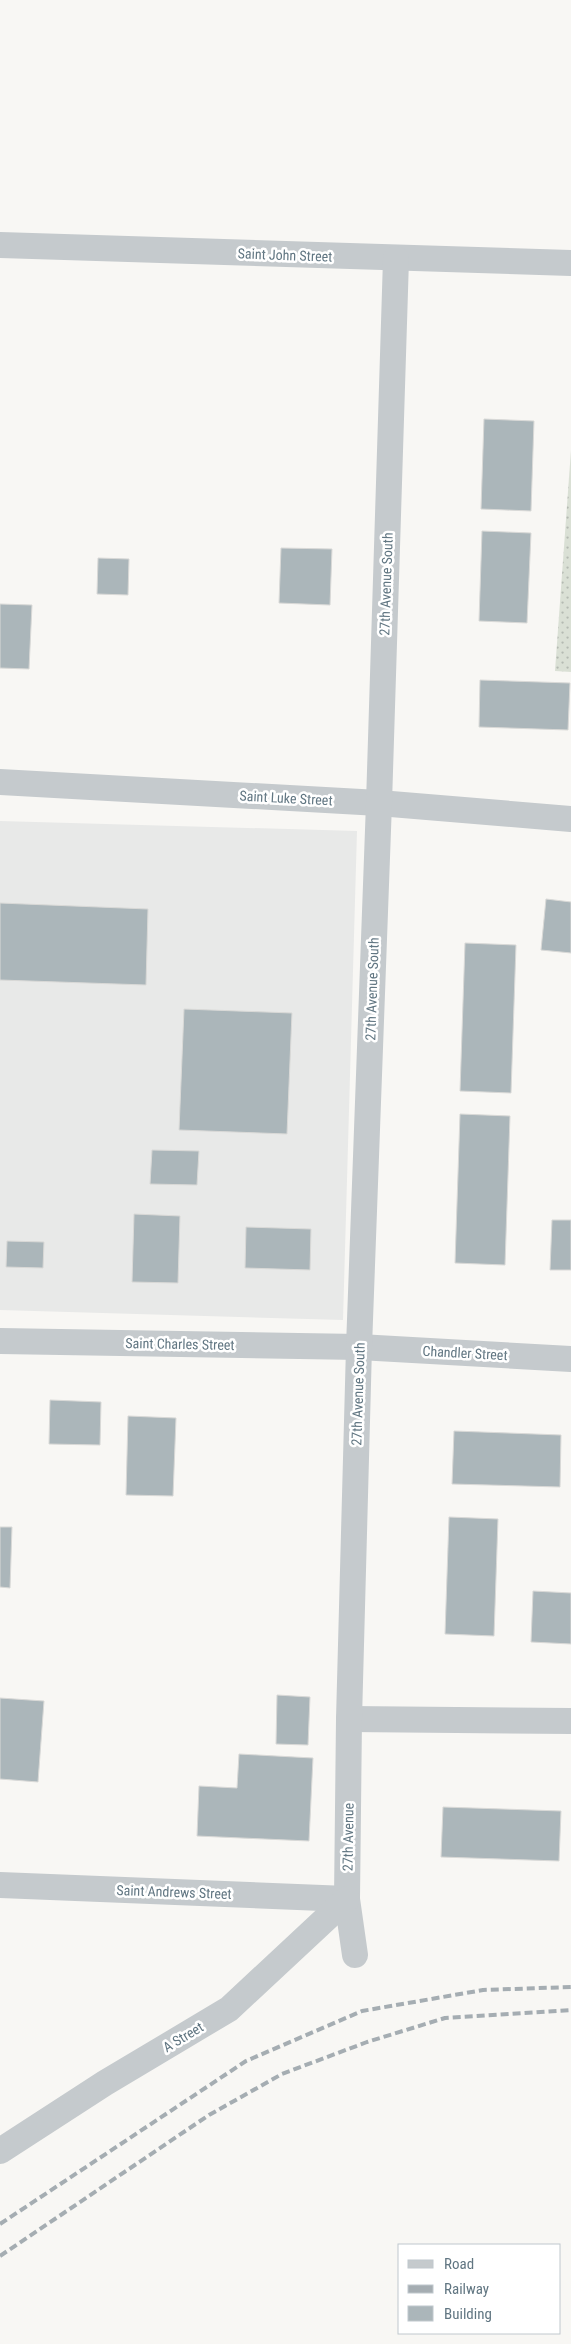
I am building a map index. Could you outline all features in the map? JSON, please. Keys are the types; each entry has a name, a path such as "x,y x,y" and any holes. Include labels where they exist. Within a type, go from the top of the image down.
{"street":[{"name":"Saint John Street","path":"0,245 396,259 571,263"},
{"name":"27th Avenue South","path":"349,1719 359,1348 396,259"},
{"name":"Saint Luke Street","path":"0,782 379,803 571,819"},
{"name":"Saint Charles Street","path":"0,1341 359,1348"},
{"name":"Chandler Street","path":"359,1348 571,1359"},
{"path":"349,1719 571,1721"},
{"name":"27th Avenue","path":"349,1719 347,1899 355,1955"},
{"name":"Saint Andrews Street","path":"0,1885 347,1899"},
{"name":"A Street","path":"0,2151 104,2083 229,2010 347,1899"}],"shaded area":[{"path":"571,450 571,672 555,671"},
{"path":"0,821 357,831 343,1320 0,1310"}],"building":[{"path":"484,419 534,421 531,511 481,509"},
{"path":"482,531 531,533 527,623 479,621"},
{"path":"281,548 332,549 330,605 279,603"},
{"path":"98,558 129,559 128,595 97,594"},
{"path":"0,604 32,605 29,669 0,668"},
{"path":"480,680 570,683 568,730 479,727"},
{"path":"546,899 571,902 571,953 541,950"},
{"path":"0,903 148,909 146,985 0,980"},
{"path":"465,943 516,945 511,1093 460,1091"},
{"path":"184,1009 292,1013 287,1134 179,1130"},
{"path":"460,1114 510,1116 505,1265 455,1263"},
{"path":"152,1150 199,1151 197,1185 150,1184"},
{"path":"134,1214 180,1216 178,1283 132,1282"},
{"path":"552,1220 571,1220 571,1270 550,1270"},
{"path":"246,1227 311,1229 310,1270 245,1268"},
{"path":"7,1241 44,1242 43,1268 6,1267"},
{"path":"50,1400 101,1402 100,1445 49,1444"},
{"path":"128,1416 176,1418 173,1496 126,1495"},
{"path":"454,1431 561,1435 560,1487 452,1484"},
{"path":"449,1517 498,1519 494,1636 445,1634"},
{"path":"0,1527 12,1527 10,1588 0,1587"},
{"path":"533,1591 571,1593 571,1644 531,1642"},
{"path":"277,1695 310,1697 308,1745 276,1744"},
{"path":"0,1698 44,1701 38,1782 0,1779"},
{"path":"239,1754 313,1758 309,1841 197,1836 199,1786 237,1788"},
{"path":"443,1807 561,1811 559,1861 441,1857"}],"railway":[{"path":"0,2224 246,2061 362,2011 483,1990 571,1987"},
{"path":"0,2256 209,2115 282,2074 367,2042 445,2018 571,2010"}]}
